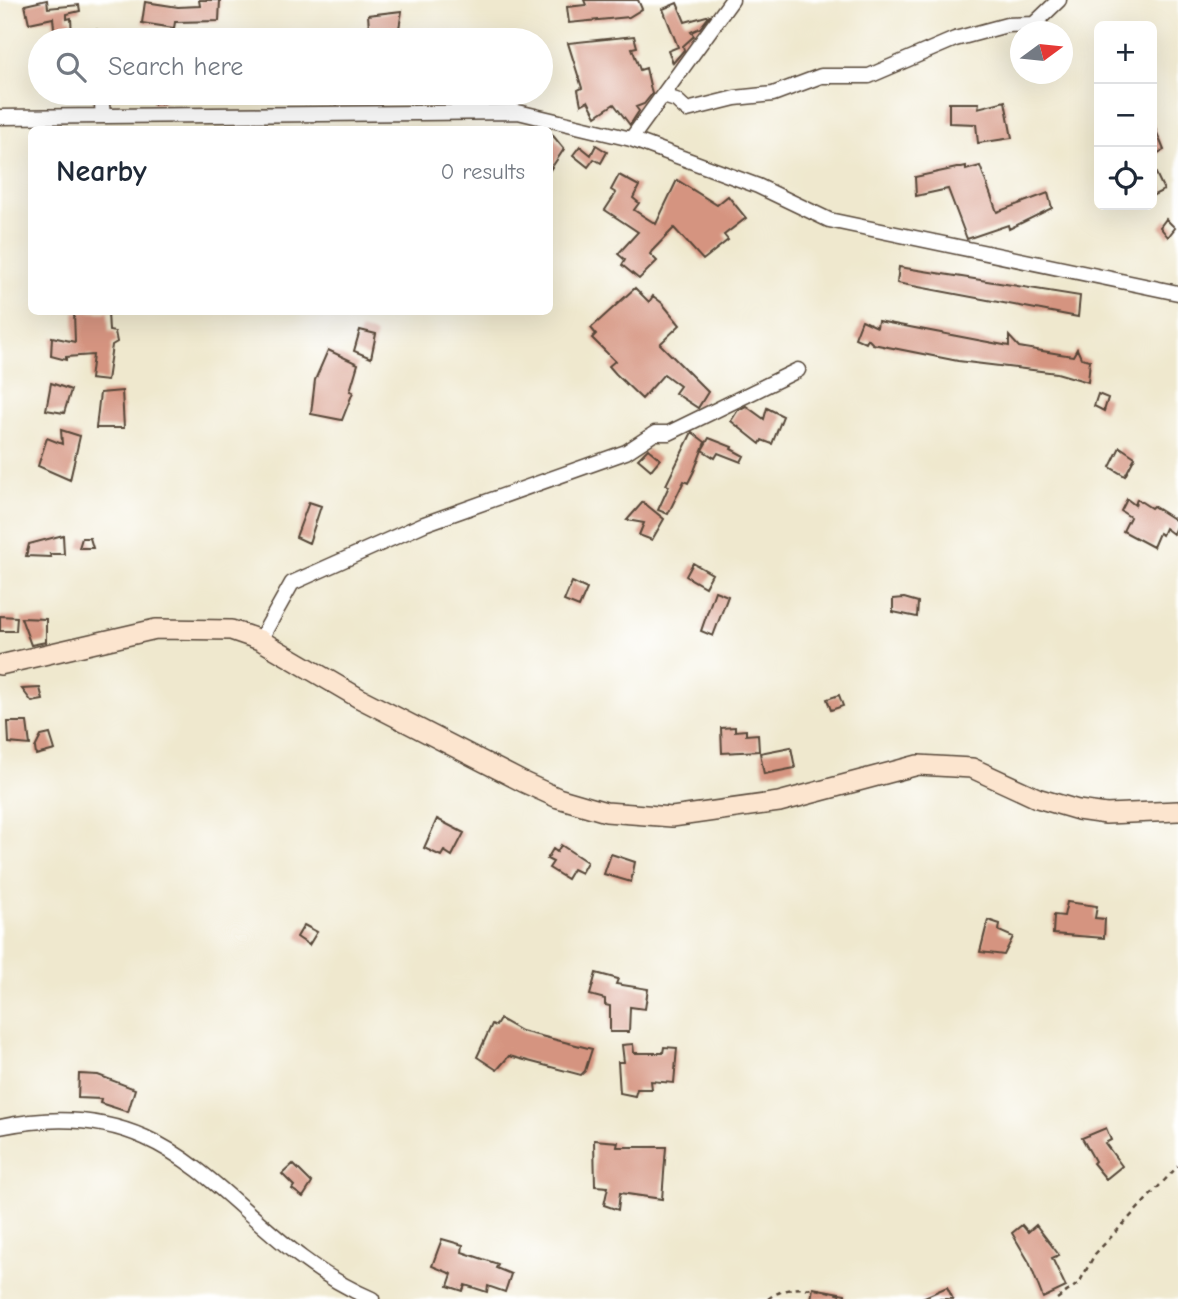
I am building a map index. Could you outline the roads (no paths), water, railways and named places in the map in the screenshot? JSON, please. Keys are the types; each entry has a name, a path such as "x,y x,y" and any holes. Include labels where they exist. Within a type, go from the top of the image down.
{"main road":[{"path":"0,665 156,629 231,630 260,639 359,698 523,782 558,798 606,812 672,817 779,802 918,765 972,768 1038,798 1078,810 1106,814 1178,811"}],"street":[{"path":"631,139 732,0"},
{"path":"663,96 676,100 687,110 736,98 773,94 821,76 869,76 955,39 1007,25 1034,24 1059,0"},
{"path":"102,105 103,116"},
{"path":"0,117 518,112 631,139 758,186 829,220 1178,293"},
{"path":"260,639 292,583 314,572 424,524 626,452 655,433 669,433 798,370"},
{"path":"0,1128 35,1120 72,1119 103,1123 133,1132 174,1152 211,1177 324,1273 372,1299"}]}
